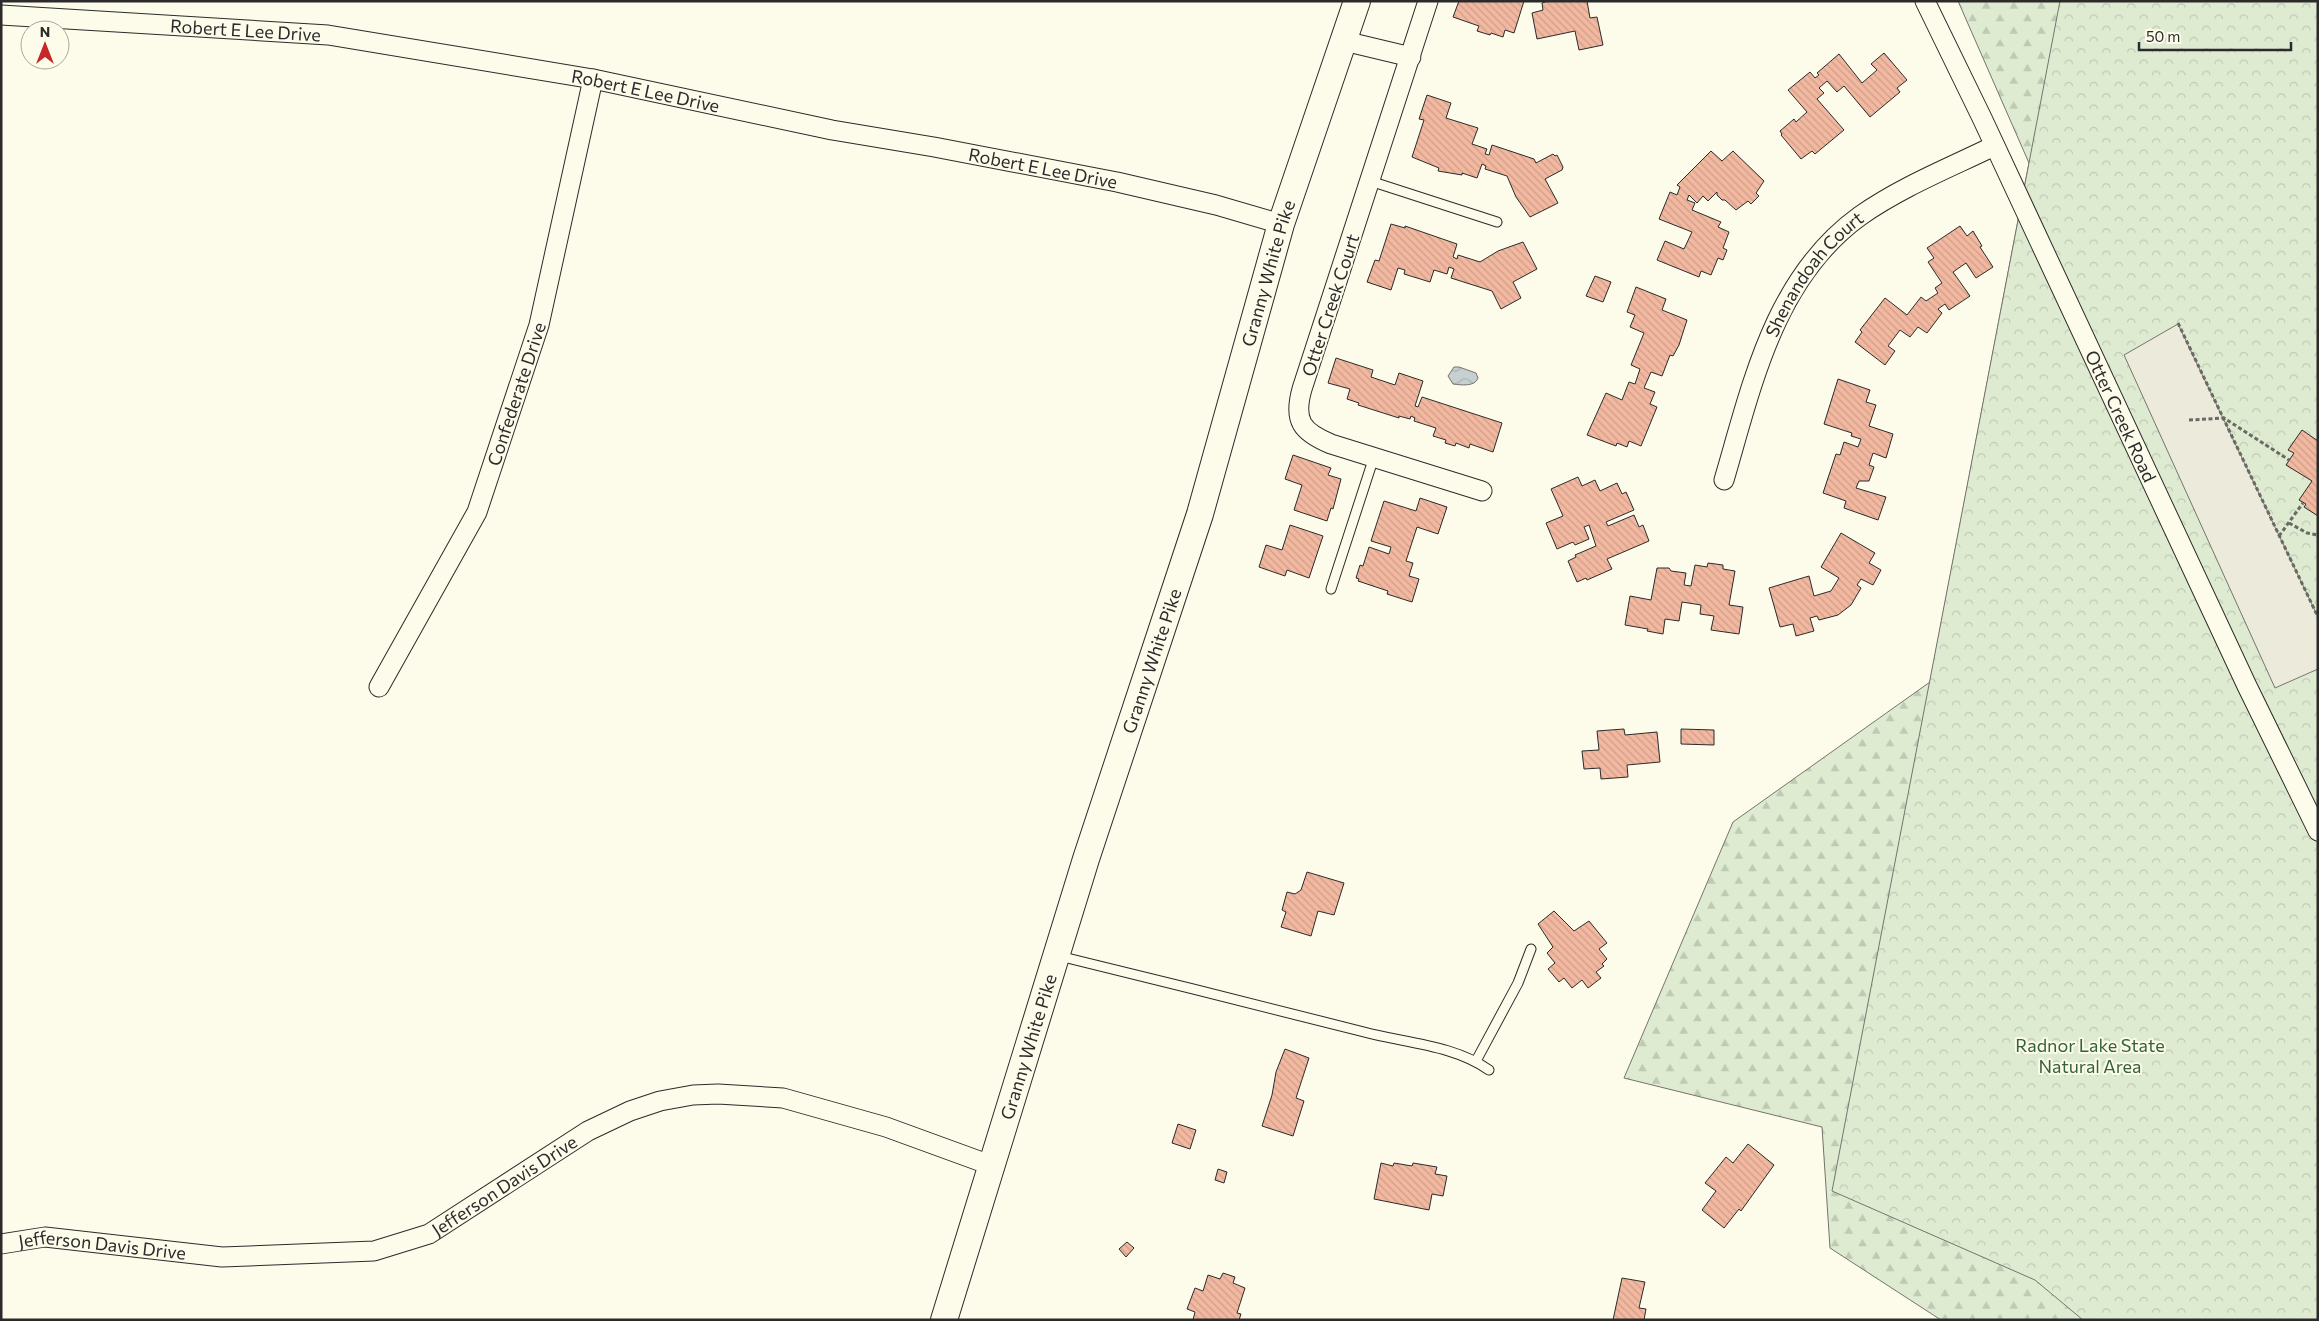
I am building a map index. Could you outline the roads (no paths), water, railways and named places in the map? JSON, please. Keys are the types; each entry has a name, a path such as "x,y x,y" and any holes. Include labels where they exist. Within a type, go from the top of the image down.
{"main road":[{"name":"Granny White Pike","path":"944,1320 993,1166 1056,955 1200,514 1281,224 1357,1"}],"street":[{"name":"Otter Creek Court","path":"1428,1 1302,389 1298,414 1302,425 1318,439 1482,491"},
{"name":"Otter Creek Road","path":"1925,1 2240,670 2318,831"},
{"name":"Robert E Lee Drive","path":"1,14 328,35 594,79 832,130 934,146 1146,188 1281,224"},
{"path":"1344,40 1411,57"},
{"name":"Confederate Drive","path":"379,687 477,512 538,325 594,79"},
{"name":"Shenandoah Court","path":"1724,480 1768,340 1786,301 1814,259 1848,226 1876,206 1994,146"},
{"name":"Jefferson Davis Drive","path":"1,1244 46,1237 222,1257 374,1251 429,1234 588,1130 630,1110 660,1101 693,1095 718,1094 783,1098 886,1127 993,1166"}],"lane":[{"path":"1370,181 1497,222"},
{"path":"1331,589 1374,457"},
{"path":"1476,1061 1518,983 1531,949"},
{"path":"1056,955 1386,1038 1448,1051 1476,1061 1490,1070"}],"water":[{"path":"1454,367 1476,373 1478,378 1471,384 1453,384 1448,376"}],"park label":[{"name":"Radnor Lake State Natural Area","path":"2090,1055"}]}
